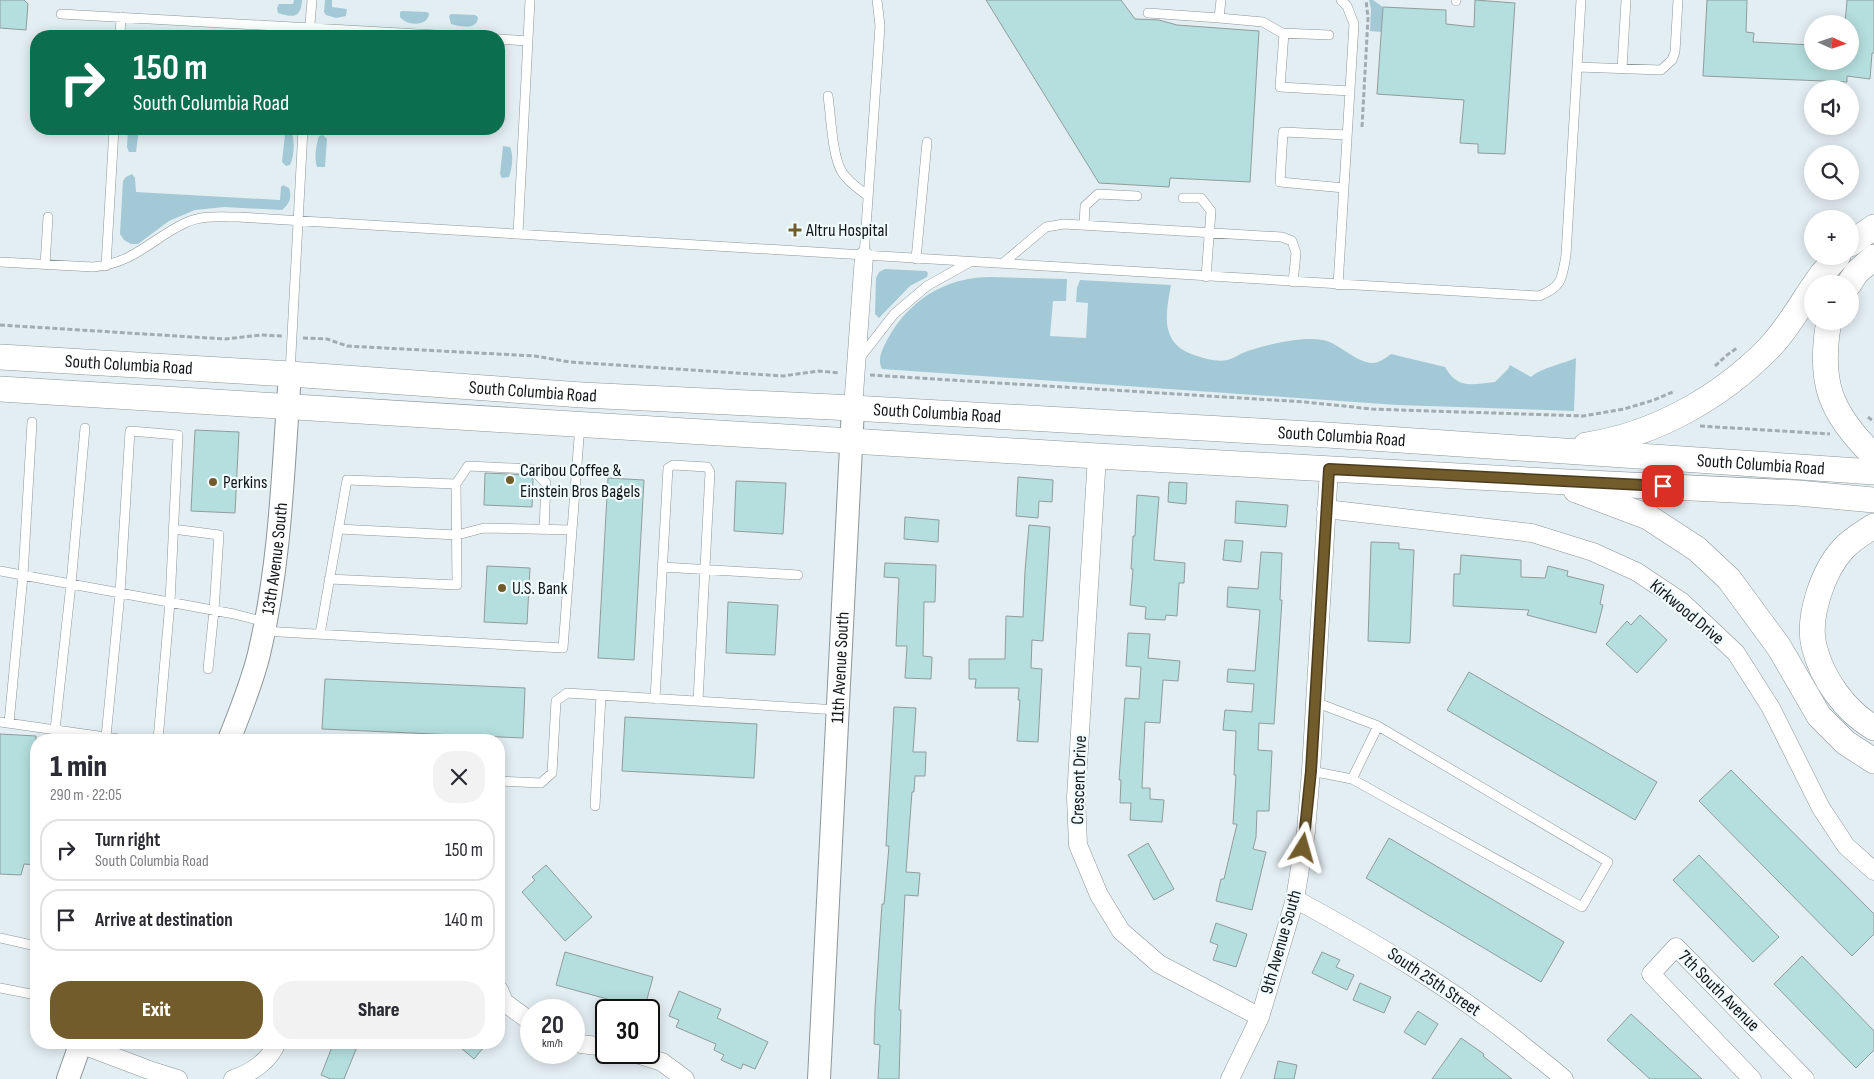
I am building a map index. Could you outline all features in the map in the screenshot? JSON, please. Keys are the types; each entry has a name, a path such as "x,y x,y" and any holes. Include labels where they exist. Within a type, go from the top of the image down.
{"main road":[{"path":"1859,238 1874,228"},
{"path":"1855,275 1874,257"},
{"path":"1821,275 1830,265"},
{"path":"1548,451 1599,443 1645,430 1684,412 1731,381 1769,349 1804,300"},
{"path":"1828,330 1825,357 1827,384 1835,406 1845,425 1874,456"},
{"name":"South Columbia Road","path":"0,357 290,374 582,395 853,408 1401,440 1874,472"},
{"name":"South Columbia Road","path":"0,389 1097,456 1547,481 1798,492 1874,500"},
{"path":"1329,469 1335,460 1348,453 1372,444 1401,440"},
{"path":"1547,481 1589,494 1648,517 1697,549 1729,579 1752,609 1779,647 1819,716 1846,743 1874,761"},
{"path":"1874,526 1858,535 1831,566 1822,585 1813,625 1814,644 1821,666 1833,688 1850,708 1874,728"}],"street":[{"name":"11th Avenue South","path":"819,1079 851,440 864,256"},
{"name":"13th Avenue South","path":"231,734 258,655 280,530 290,374"},
{"name":"Crescent Drive","path":"1097,456 1076,797 1078,845 1099,895 1122,931 1159,964 1260,1017"},
{"name":"9th Avenue South","path":"1230,1079 1260,1017 1295,899 1306,831 1311,771 1329,469"},
{"name":"Kirkwood Drive","path":"1326,510 1532,533 1593,552 1637,572 1682,602 1736,653 1771,708 1821,808 1846,846 1874,871"},
{"name":"South 25th Street","path":"1295,899 1365,937 1437,982 1501,1028 1564,1079"},
{"name":"7th South Avenue","path":"1752,1079 1651,974 1676,947 1805,1079"},
{"path":"505,1003 520,1014"},
{"path":"68,1079 78,1049"},
{"path":"96,1049 178,1079"},
{"path":"233,1079 259,1066 274,1049"},
{"path":"660,1061 685,1079"}],"lane":[{"path":"310,30 312,0"},
{"path":"518,234 530,0"},
{"path":"864,256 880,26 877,0"},
{"path":"1219,18 1221,0"},
{"path":"1338,285 1354,24 1347,6 1342,0"},
{"path":"0,262 106,266 129,258 186,222 207,217 1539,296 1553,290 1562,276 1566,255 1581,0"},
{"path":"1622,69 1626,0"},
{"path":"1577,67 1661,70 1672,60 1675,52 1678,0"},
{"path":"1148,13 1263,22 1284,33 1329,35"},
{"path":"61,14 283,30"},
{"path":"120,30 121,18"},
{"path":"1284,33 1280,87 1350,91"},
{"path":"505,39 528,41"},
{"path":"828,96 834,145 841,171 848,180 868,196"},
{"path":"1344,188 1280,182 1283,132 1347,135"},
{"path":"106,266 114,135"},
{"path":"290,374 303,135"},
{"path":"916,259 927,142"},
{"path":"1084,225 1085,206 1098,194 1138,196"},
{"path":"1183,198 1201,198 1211,210 1206,277"},
{"path":"45,264 48,217"},
{"path":"1002,264 1046,227 1064,224 1210,232 1282,237 1292,242 1296,253 1292,282"},
{"path":"856,362 894,314 927,286 970,262"},
{"path":"32,422 23,575 4,723 84,734"},
{"path":"0,571 214,610 264,627 320,634 563,648 580,424"},
{"path":"55,730 85,428"},
{"path":"106,734 120,593 130,431 178,435 170,602 159,734"},
{"path":"655,699 668,468 674,465 707,467 710,472 698,701"},
{"path":"329,578 457,585 456,484 468,466 532,469 546,483 544,529"},
{"path":"320,634 347,480 456,484"},
{"path":"338,529 457,536 484,528 572,530"},
{"path":"173,529 219,535 208,669"},
{"path":"662,567 798,575"},
{"path":"505,781 542,783 552,773 556,701 566,694 838,710"},
{"path":"595,806 601,696"},
{"path":"1311,771 1352,779 1582,907 1608,862 1378,726 1315,702"},
{"path":"1352,779 1378,726"},
{"path":"0,938 30,945"},
{"path":"0,988 30,993"}],"path":[{"path":"1362,127 1368,27 1366,0"},
{"path":"0,325 225,339 268,336"},
{"path":"327,339 347,346 535,356 570,362 783,376 819,371"},
{"path":"1711,370 1727,355 1743,344"},
{"path":"894,375 1305,402 1372,409 1583,416 1624,409 1654,400 1682,388"},
{"path":"1674,391 1677,396"},
{"path":"1694,426 1828,436 1834,432"}],"shaded area":[{"path":"294,0 302,0 298,13 288,16 278,13 277,8 279,4 293,4"},
{"path":"325,0 332,0 332,7 347,9 346,16 336,18 326,15 324,12"},
{"path":"1369,0 1373,0 1383,7 1381,32 1370,31 1371,9"},
{"path":"400,12 429,13 425,21 417,24 403,20 400,17"},
{"path":"451,14 475,15 478,17 472,26 459,26 451,24 449,16"},
{"path":"128,135 138,135 136,152 129,152 127,147"},
{"path":"285,135 292,135 294,150 290,165 286,166 282,162"},
{"path":"323,135 327,139 325,167 317,167 317,143 319,136"},
{"path":"503,146 510,147 512,162 509,177 502,178 500,174"},
{"path":"132,174 135,178 136,192 280,200 281,187 283,185 289,188 290,198 289,203 282,210 224,207 195,210 169,221 138,244 131,244 124,240 120,234 123,181"},
{"path":"885,269 926,271 928,273 927,277 910,286 879,318 875,314 876,278 879,272"},
{"path":"991,277 1067,279 1066,301 1053,301 1050,336 1086,338 1088,303 1076,302 1077,288 1080,280 1171,285 1167,319 1171,337 1176,345 1185,351 1212,360 1229,359 1245,352 1283,342 1314,339 1330,342 1365,362 1378,362 1391,354 1445,367 1455,379 1466,384 1472,384 1495,382 1510,365 1531,377 1546,369 1576,358 1574,411 1397,405 882,369 880,358 887,340 906,313 917,302 944,286 958,281"}],"building":[{"path":"0,0 24,0 28,4 26,30 0,28"},
{"path":"986,0 1121,0 1135,19 1159,20 1177,25 1259,31 1250,182 1170,178 1169,187 1099,183"},
{"path":"1475,0 1515,3 1505,154 1478,153 1478,144 1460,143 1464,100 1377,94 1383,7 1446,10 1446,24 1474,27"},
{"path":"1707,0 1747,0 1746,32 1754,33 1753,42 1804,45 1804,70 1859,70 1859,15 1846,15 1847,0 1874,0 1874,53 1872,53 1870,79 1847,76 1847,80 1804,80 1703,76"},
{"path":"195,430 239,432 235,513 191,511"},
{"path":"485,473 529,475 533,479 532,507 484,505"},
{"path":"1018,477 1053,480 1052,502 1039,501 1038,518 1016,516"},
{"path":"608,478 644,480 634,660 598,658"},
{"path":"736,481 786,483 783,534 734,531"},
{"path":"1169,482 1187,483 1186,504 1168,502"},
{"path":"1137,495 1159,497 1154,560 1185,563 1184,583 1179,583 1177,616 1166,615 1165,620 1145,619 1146,607 1130,605"},
{"path":"1236,501 1288,505 1286,527 1235,523"},
{"path":"905,517 939,520 938,542 904,539"},
{"path":"1029,525 1050,527 1043,641 1032,640 1031,668 1042,669 1038,742 1017,741 1019,688 975,688 976,679 969,679 969,659 1005,659 1006,616 1023,617"},
{"path":"1225,540 1243,541 1241,562 1223,560"},
{"path":"1371,542 1399,543 1399,549 1414,550 1410,643 1368,641"},
{"path":"1261,552 1282,553 1280,600 1282,600 1274,724 1259,723 1258,750 1272,751 1269,811 1257,811 1256,837 1253,849 1266,852 1252,910 1216,901 1221,879 1224,879 1237,824 1233,824 1236,731 1223,730 1225,710 1252,712 1254,684 1227,682 1228,669 1255,671 1260,610 1227,607 1228,587 1258,589"},
{"path":"1461,555 1521,560 1521,577 1545,578 1548,566 1568,571 1567,576 1604,585 1600,604 1603,605 1596,633 1527,615 1529,610 1453,606 1454,574 1460,574"},
{"path":"885,563 936,565 935,602 924,602 923,656 932,657 931,679 905,678 907,646 896,646 899,578 884,577"},
{"path":"487,566 530,568 527,624 484,622"},
{"path":"728,602 778,605 775,655 726,653"},
{"path":"1640,615 1667,640 1637,673 1606,644 1627,621 1631,625"},
{"path":"1128,633 1150,634 1148,658 1180,661 1178,681 1163,680 1160,723 1145,722 1142,788 1150,788 1150,799 1164,800 1162,822 1130,820 1131,803 1120,803 1121,780 1119,780 1125,698 1139,699 1141,667 1126,666"},
{"path":"1469,672 1657,782 1635,820 1447,710"},
{"path":"325,679 525,688 523,738 505,737 505,734 434,734 322,729"},
{"path":"894,707 916,708 913,752 926,752 925,776 915,776 914,792 912,792 906,872 920,873 918,896 905,895 899,1010 901,1010 899,1079 878,1079 880,1045 874,1044 875,1009 882,904 884,904 889,846 886,846"},
{"path":"625,717 757,724 754,778 622,771"},
{"path":"0,734 30,736 30,864 24,864 21,875 0,874"},
{"path":"1731,770 1874,914 1874,934 1852,956 1699,801"},
{"path":"1389,838 1564,942 1541,982 1366,878"},
{"path":"1148,843 1174,889 1154,900 1128,855"},
{"path":"1699,855 1779,937 1753,962 1673,880"},
{"path":"546,865 592,917 565,941 522,892 535,880 532,877"},
{"path":"1216,923 1247,934 1236,967 1213,960 1218,945 1210,942"},
{"path":"565,952 653,977 647,999 607,999 556,985"},
{"path":"1322,952 1340,960 1336,967 1354,975 1347,990 1312,973"},
{"path":"1802,956 1874,1031 1874,1050 1856,1068 1774,984"},
{"path":"1360,983 1391,997 1384,1013 1353,1000"},
{"path":"679,991 721,1009 717,1018 768,1042 755,1069 743,1064 741,1069 721,1060 724,1055 714,1050 716,1044 676,1027 679,1020 669,1016"},
{"path":"1418,1011 1438,1024 1425,1045 1404,1032"},
{"path":"1631,1014 1702,1079 1650,1079 1607,1040"},
{"path":"1461,1038 1484,1054 1483,1056 1512,1079 1432,1079"},
{"path":"331,1049 356,1049 344,1079 331,1079 321,1075"},
{"path":"462,1049 482,1049 474,1059"},
{"path":"1278,1061 1297,1065 1294,1079 1274,1079"}],"place":[{"name":"Altru Hospital","path":"795,230"},
{"name":"Caribou Coffee & Einstein Bros Bagels","path":"510,480"},
{"name":"Perkins","path":"213,482"},
{"name":"U.S. Bank","path":"502,588"}],"route":[{"path":"1303,848 1311,771 1329,469 1663,486"}]}
